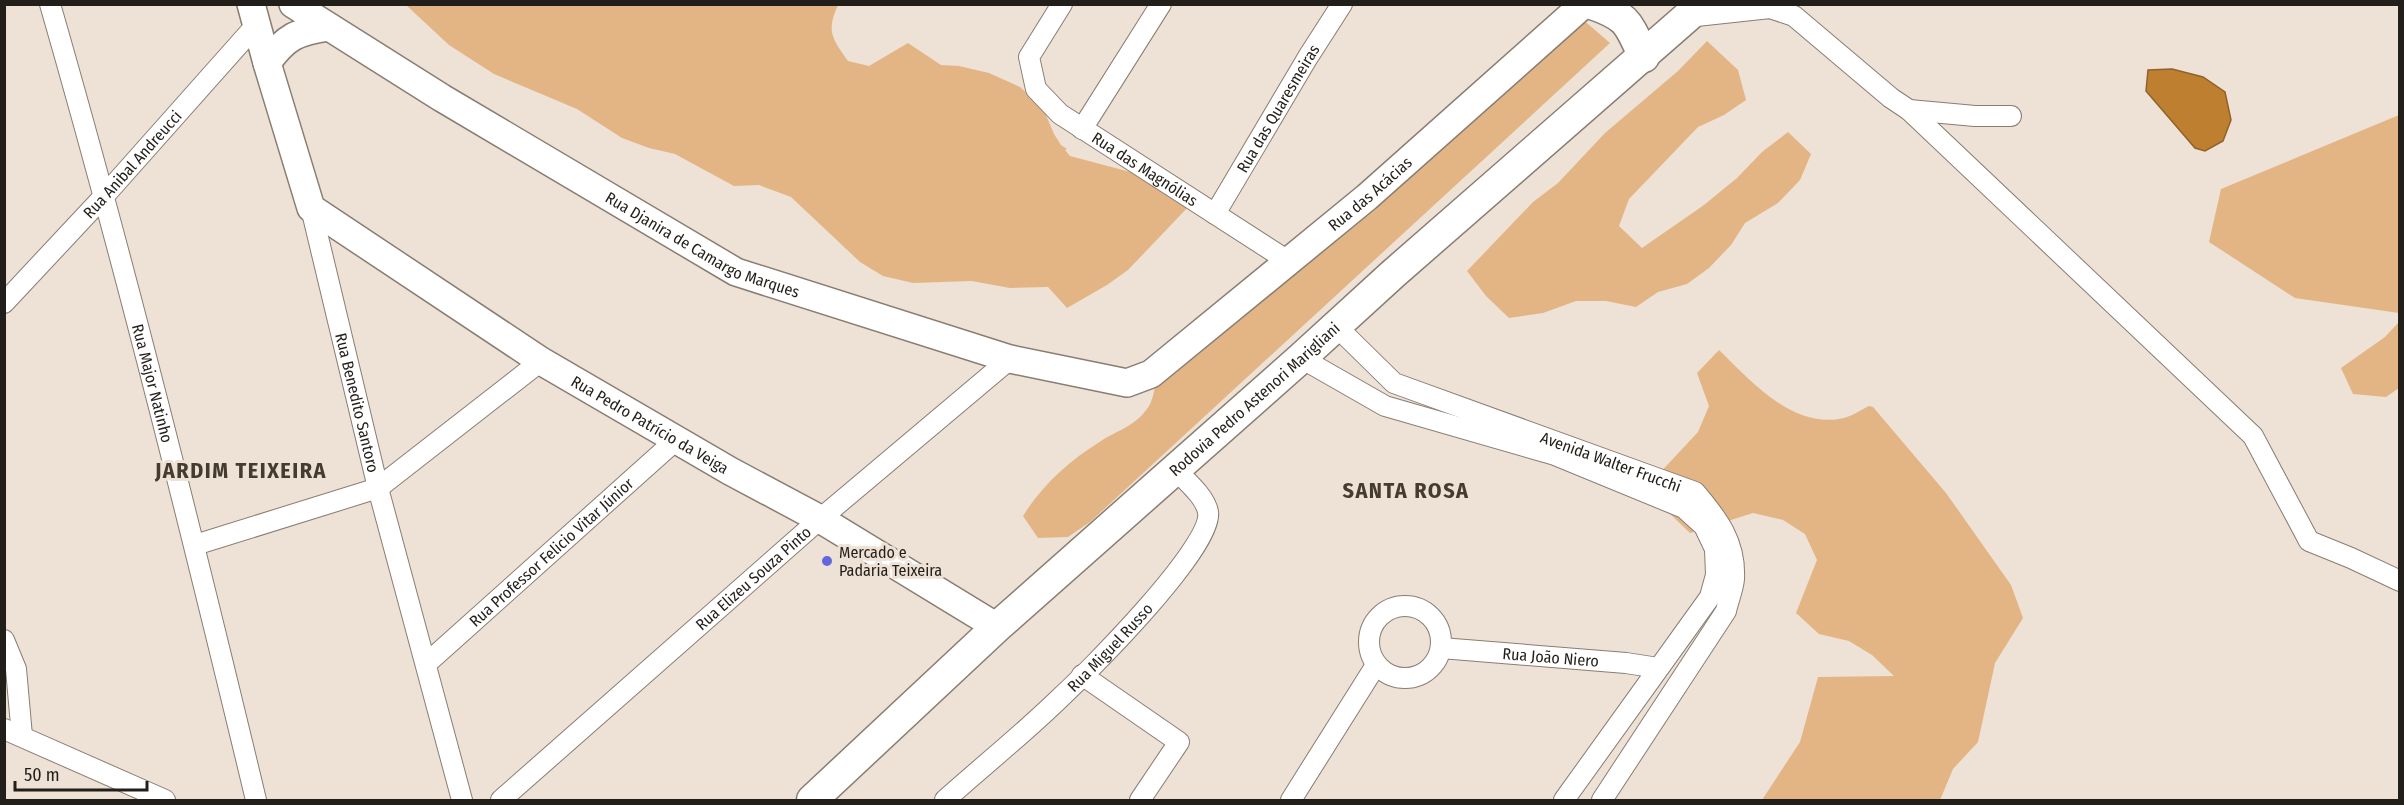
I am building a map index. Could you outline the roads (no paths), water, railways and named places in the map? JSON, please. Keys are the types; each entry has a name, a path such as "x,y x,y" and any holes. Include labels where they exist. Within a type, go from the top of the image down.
{"main road":[{"path":"1592,4 1617,13 1631,28 1644,57"},
{"name":"Rodovia Pedro Astenori Marigliani","path":"812,801 997,627 1393,274 1644,57 1687,9"}],"street":[{"name":"Rua Major Natinho","path":"50,4 105,195 195,545 256,801"},
{"name":"Rua Djanira de Camargo Marques","path":"293,4 442,98 736,272 1010,359 1127,383 1150,374"},
{"name":"Rua das Magnólias","path":"1062,4 1029,57 1036,89 1060,114 1288,261"},
{"path":"1082,129 1161,4"},
{"name":"Rua das Quaresmeiras","path":"1215,214 1342,4"},
{"name":"Rua das Acácias","path":"1150,374 1367,196 1584,4"},
{"path":"1687,9 1770,8 1794,16 1891,98 1909,110 2253,436 2309,541 2400,581"},
{"name":"Rua Anibal Andreucci","path":"4,303 105,195 254,14"},
{"name":"Rua Benedito Santoro","path":"254,14 311,208 378,488 462,801"},
{"path":"267,63 279,46 290,37 302,31 329,27"},
{"path":"1909,110 1975,116 2011,116"},
{"name":"Rua Pedro Patrício da Veiga","path":"311,208 541,361 676,440 820,519 997,627"},
{"path":"1336,326 1394,383 1385,406"},
{"name":"Avenida Walter Frucchi","path":"1301,358 1385,406 1555,455 1684,508 1704,526 1715,549 1716,575 1710,597 1564,801"},
{"name":"Rua Elizeu Souza Pinto","path":"501,801 820,519 1010,359"},
{"path":"195,545 378,488 541,361"},
{"name":"Avenida Walter Frucchi","path":"1394,383 1695,492 1719,520 1731,548 1734,580 1726,611 1602,801"},
{"name":"Rua Professor Felicio Vitar Júnior","path":"426,664 676,440"},
{"name":"Rua Miguel Russo","path":"945,801 1061,698 1170,583 1206,528 1208,512 1201,498 1175,469"},
{"path":"1408,606 1420,609 1430,615 1437,625 1441,636 1441,648 1433,665 1426,673 1407,679 1385,673 1376,665 1370,654 1368,642 1370,630 1384,611 1408,606"},
{"path":"4,640 16,669 13,733 142,796 165,801"},
{"name":"Rua João Niero","path":"1441,648 1626,663 1658,668"},
{"path":"1291,801 1376,665"},
{"path":"1082,675 1179,742 1140,801"}],"place":[{"name":"Mercado e Padaria Teixeira","path":"827,561"}],"district":[{"name":"JARDIM TEIXEIRA","path":"241,470"},
{"name":"SANTA ROSA","path":"1406,490"}]}
